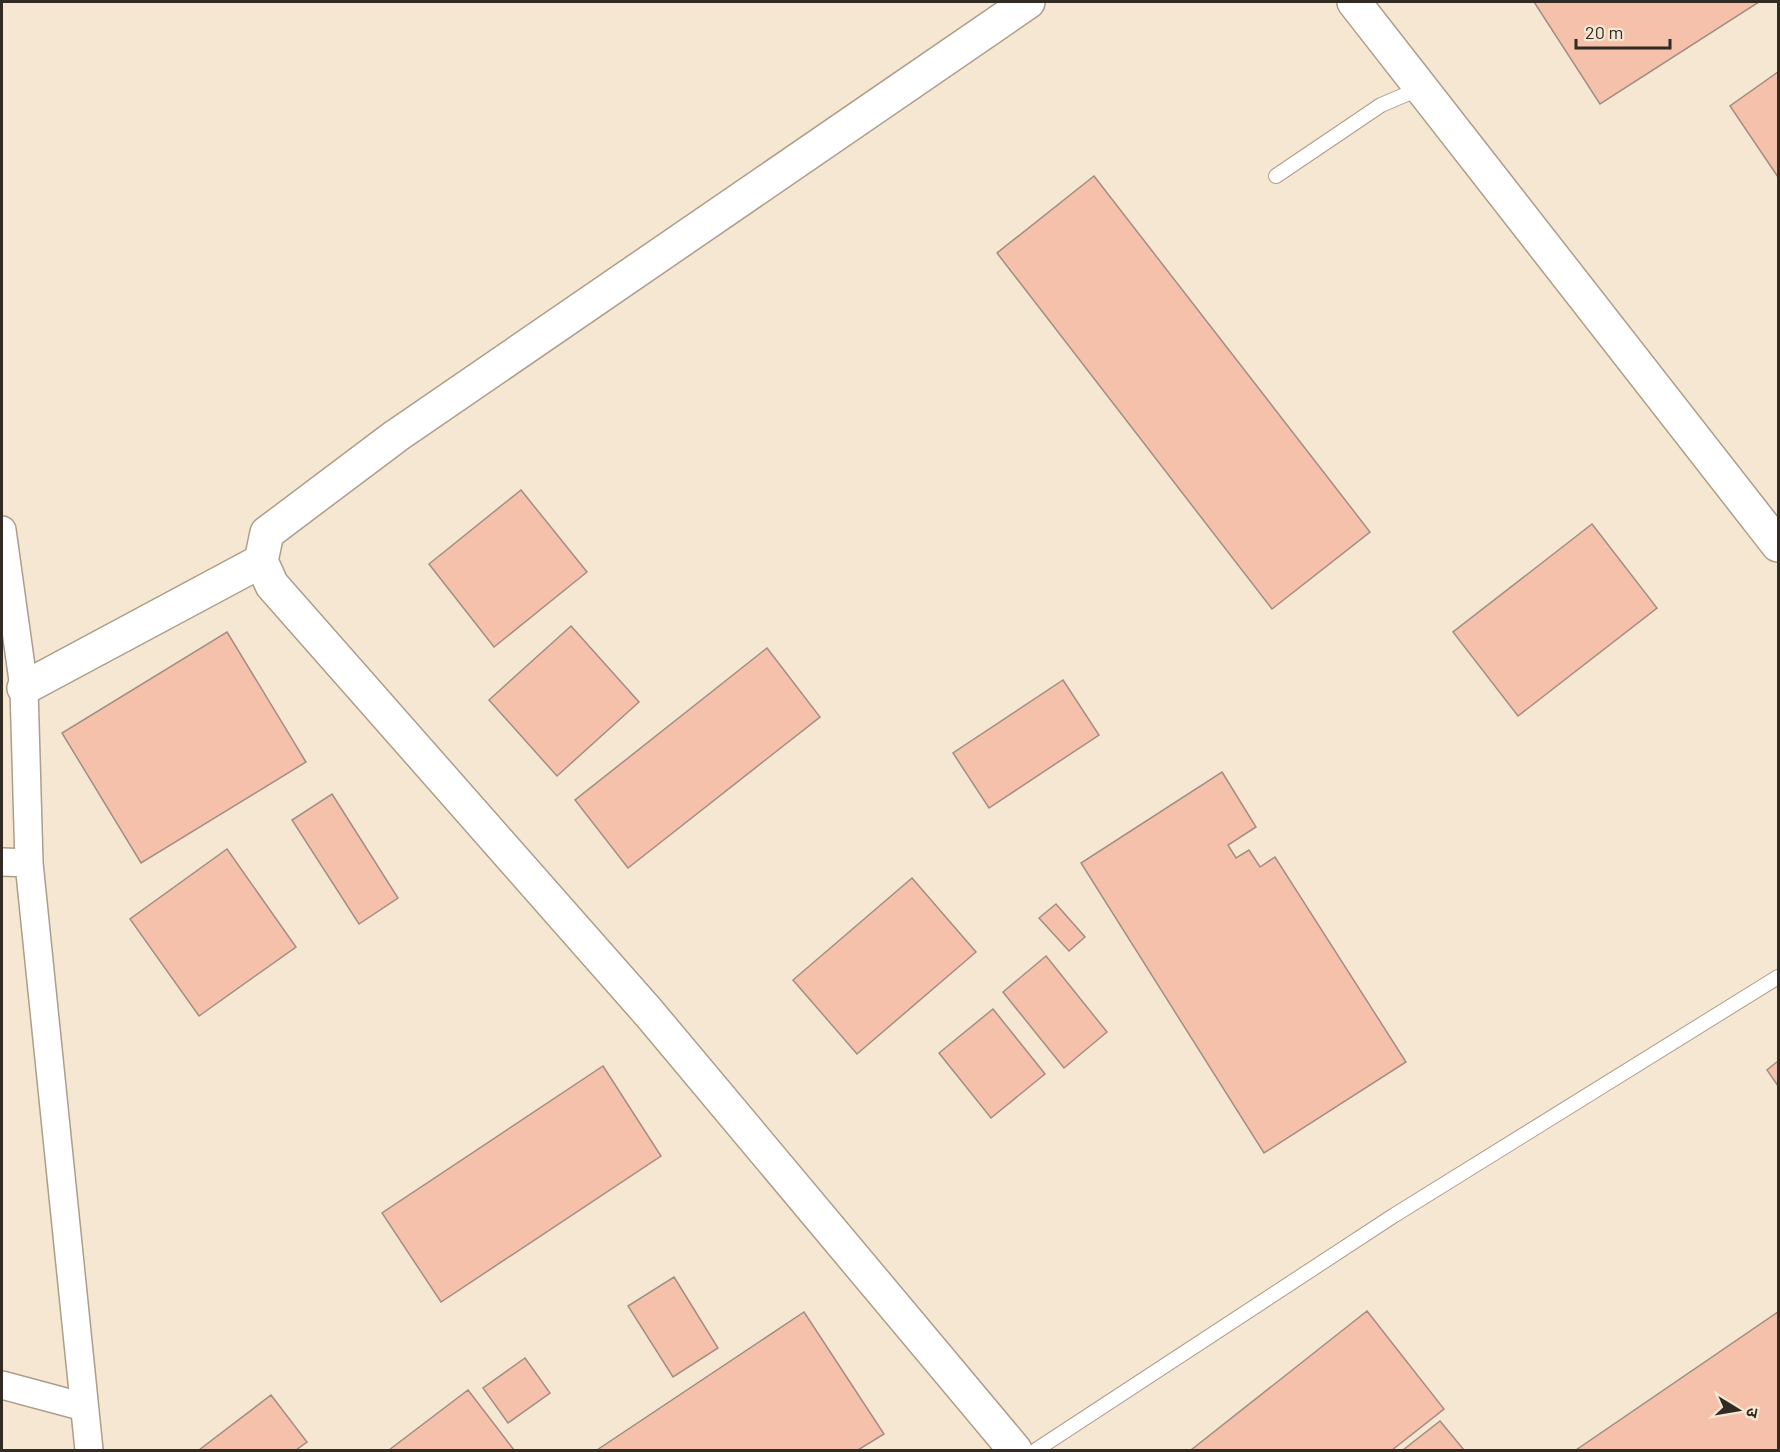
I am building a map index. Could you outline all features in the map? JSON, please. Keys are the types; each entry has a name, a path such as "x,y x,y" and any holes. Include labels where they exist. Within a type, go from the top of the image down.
{"street":[{"path":"1015,1450 649,1012 272,585 261,561 267,533 396,436 1028,2"},
{"path":"1354,2 1779,545"},
{"path":"2,530 16,671 29,863 89,1450"},
{"path":"16,671 261,561"},
{"path":"2,862 29,863"},
{"path":"2,1385 84,1407"}],"lane":[{"path":"1276,176 1381,105 1421,88"},
{"path":"1036,1450 1392,1216 1779,977"}],"building":[{"path":"1534,2 1759,2 1600,104"},
{"path":"1778,72 1778,177 1730,106"},
{"path":"1094,176 1370,532 1272,609 997,253"},
{"path":"521,490 587,572 494,647 429,564"},
{"path":"1592,524 1657,608 1518,716 1453,632"},
{"path":"571,626 639,702 557,776 489,700"},
{"path":"227,632 306,762 141,863 62,733"},
{"path":"767,648 820,717 628,868 575,800"},
{"path":"1063,680 1099,735 989,808 953,753"},
{"path":"1222,772 1256,827 1228,845 1236,858 1249,850 1260,867 1275,857 1406,1062 1264,1153 1081,863"},
{"path":"332,794 398,898 359,924 292,820"},
{"path":"227,849 296,947 199,1016 130,919"},
{"path":"912,878 976,952 857,1054 793,980"},
{"path":"1056,904 1085,937 1069,951 1039,918"},
{"path":"1046,956 1107,1032 1064,1068 1003,992"},
{"path":"993,1009 1045,1074 991,1118 939,1053"},
{"path":"1778,1061 1778,1086 1767,1070"},
{"path":"603,1066 661,1156 441,1302 382,1213"},
{"path":"674,1277 718,1348 673,1377 628,1306"},
{"path":"1367,1311 1444,1409 1392,1450 1191,1450"},
{"path":"804,1312 884,1434 858,1450 597,1450"},
{"path":"1778,1312 1778,1450 1576,1450"},
{"path":"525,1358 550,1393 508,1423 483,1388"},
{"path":"468,1390 514,1450 389,1450"},
{"path":"271,1395 307,1442 296,1450 199,1450"},
{"path":"1440,1421 1464,1450 1403,1450"}]}
